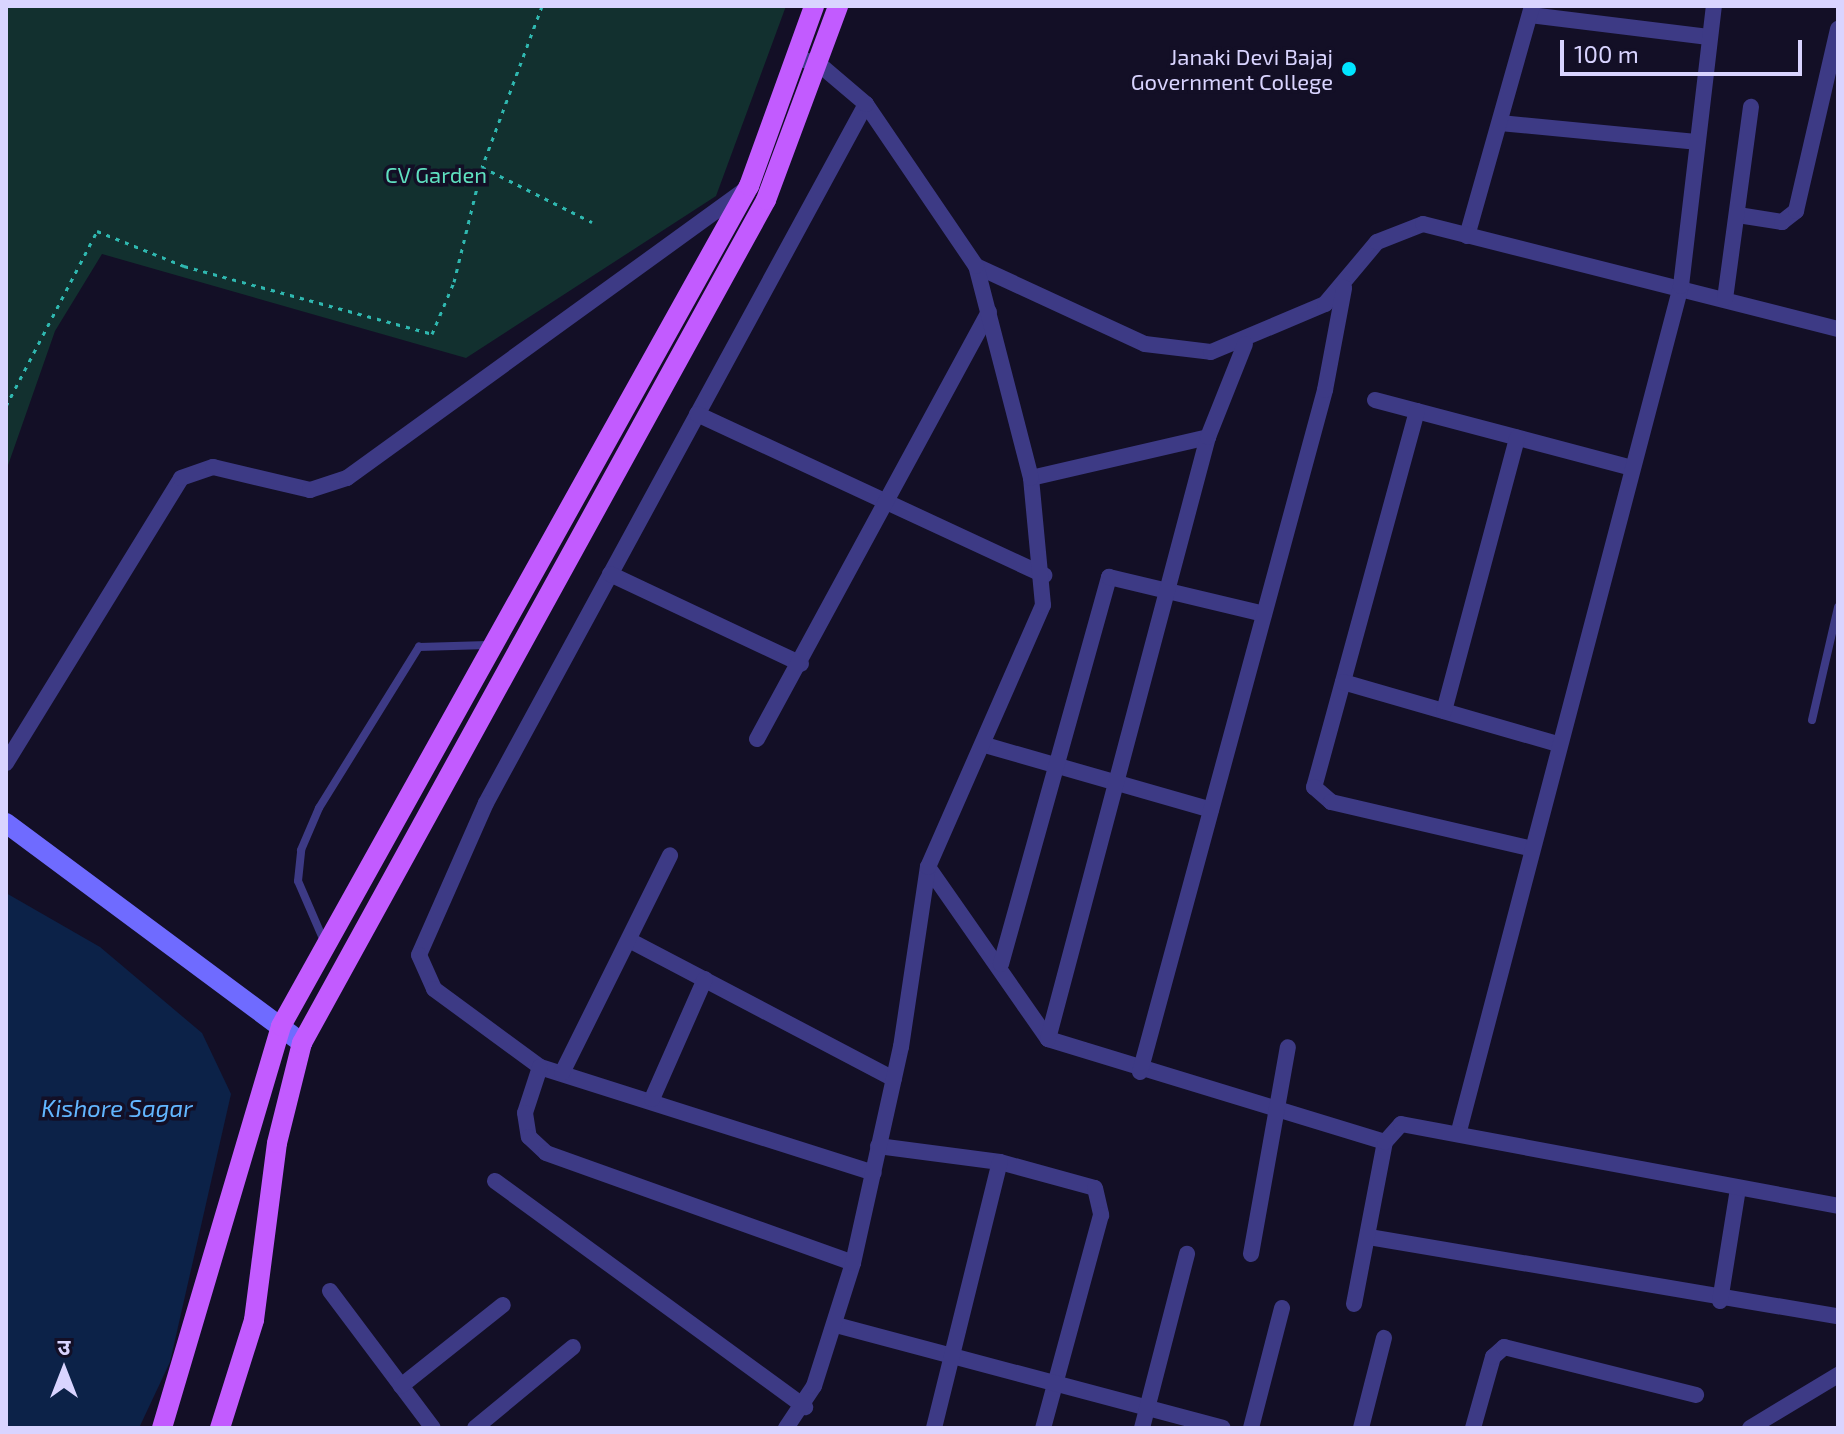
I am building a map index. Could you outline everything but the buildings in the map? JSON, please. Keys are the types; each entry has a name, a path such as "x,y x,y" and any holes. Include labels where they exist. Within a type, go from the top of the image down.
{"main road":[{"path":"162,1428 281,1026 488,645 749,186 798,58 814,6"},
{"path":"220,1428 254,1320 279,1130 302,1043 766,200 820,65 838,6"}],"street":[{"path":"1459,1131 1529,848 1681,286 1714,6"},
{"path":"1467,236 1531,11 1709,37"},
{"path":"1738,215 1782,222 1796,211 1838,29"},
{"path":"786,1428 805,1407 836,1325 853,1263 894,1079 928,867 1035,637 1044,575 1031,478 976,266 866,104 820,65 798,58"},
{"path":"866,104 486,803 420,945 434,989 540,1067 652,1099 874,1173"},
{"path":"1725,299 1751,107"},
{"path":"1500,123 1696,142"},
{"path":"6,763 181,478 213,467 310,490 347,478 749,186"},
{"path":"976,266 1145,344 1211,352 1245,344 1344,288 1377,242 1401,226 1467,236 1681,286 1838,329"},
{"path":"1140,1072 1325,390 1344,288"},
{"path":"757,739 801,664 989,312"},
{"path":"1048,1039 1208,437 1245,344"},
{"path":"1375,400 1632,468"},
{"path":"1417,411 1316,772 1321,797 1529,848"},
{"path":"697,414 1044,575"},
{"path":"1031,478 1208,437"},
{"path":"1444,711 1517,438"},
{"path":"610,574 801,664"},
{"path":"1001,964 1058,766 1105,584 1119,574 1264,614"},
{"path":"1343,682 1558,744"},
{"path":"985,745 1211,810"},
{"path":"6,823 302,1043"},
{"path":"562,1073 670,855"},
{"path":"928,867 1001,964 1018,1004 1048,1039 1140,1072 1385,1142"},
{"path":"629,940 894,1079"},
{"path":"652,1099 705,979"},
{"path":"1251,1254 1288,1047"},
{"path":"540,1067 525,1113 529,1137 546,1153 853,1263"},
{"path":"1354,1304 1385,1142 1401,1124 1459,1131 1838,1206"},
{"path":"878,1146 1000,1162 1081,1179 1099,1199 1043,1428"},
{"path":"934,1428 1000,1162"},
{"path":"495,1181 805,1407"},
{"path":"1720,1301 1738,1188"},
{"path":"1369,1237 1720,1301 1838,1316"},
{"path":"1142,1428 1187,1254"},
{"path":"330,1291 433,1428"},
{"path":"401,1386 503,1305"},
{"path":"1251,1428 1282,1308"},
{"path":"836,1325 1055,1380 1222,1428"},
{"path":"1361,1428 1384,1338"},
{"path":"475,1428 573,1347"},
{"path":"1473,1428 1493,1357 1504,1347 1696,1395"},
{"path":"1750,1428 1838,1375"}],"lane":[{"path":"1812,720 1838,607"},
{"path":"326,945 298,881 301,850 319,808 419,647 488,645"}],"path":[{"path":"6,406 97,231 210,274 432,334 454,282 482,167 542,6"},
{"path":"482,167 592,222"}],"green space":[{"name":"CV Garden","path":"6,6 786,6 716,196 466,358 102,254 55,331 6,471"}],"water":[{"name":"Kishore Sagar","path":"6,893 100,947 202,1033 231,1094 170,1362 139,1428 6,1428"}],"place":[{"name":"Janaki Devi Bajaj Government College","path":"1349,69"}]}
